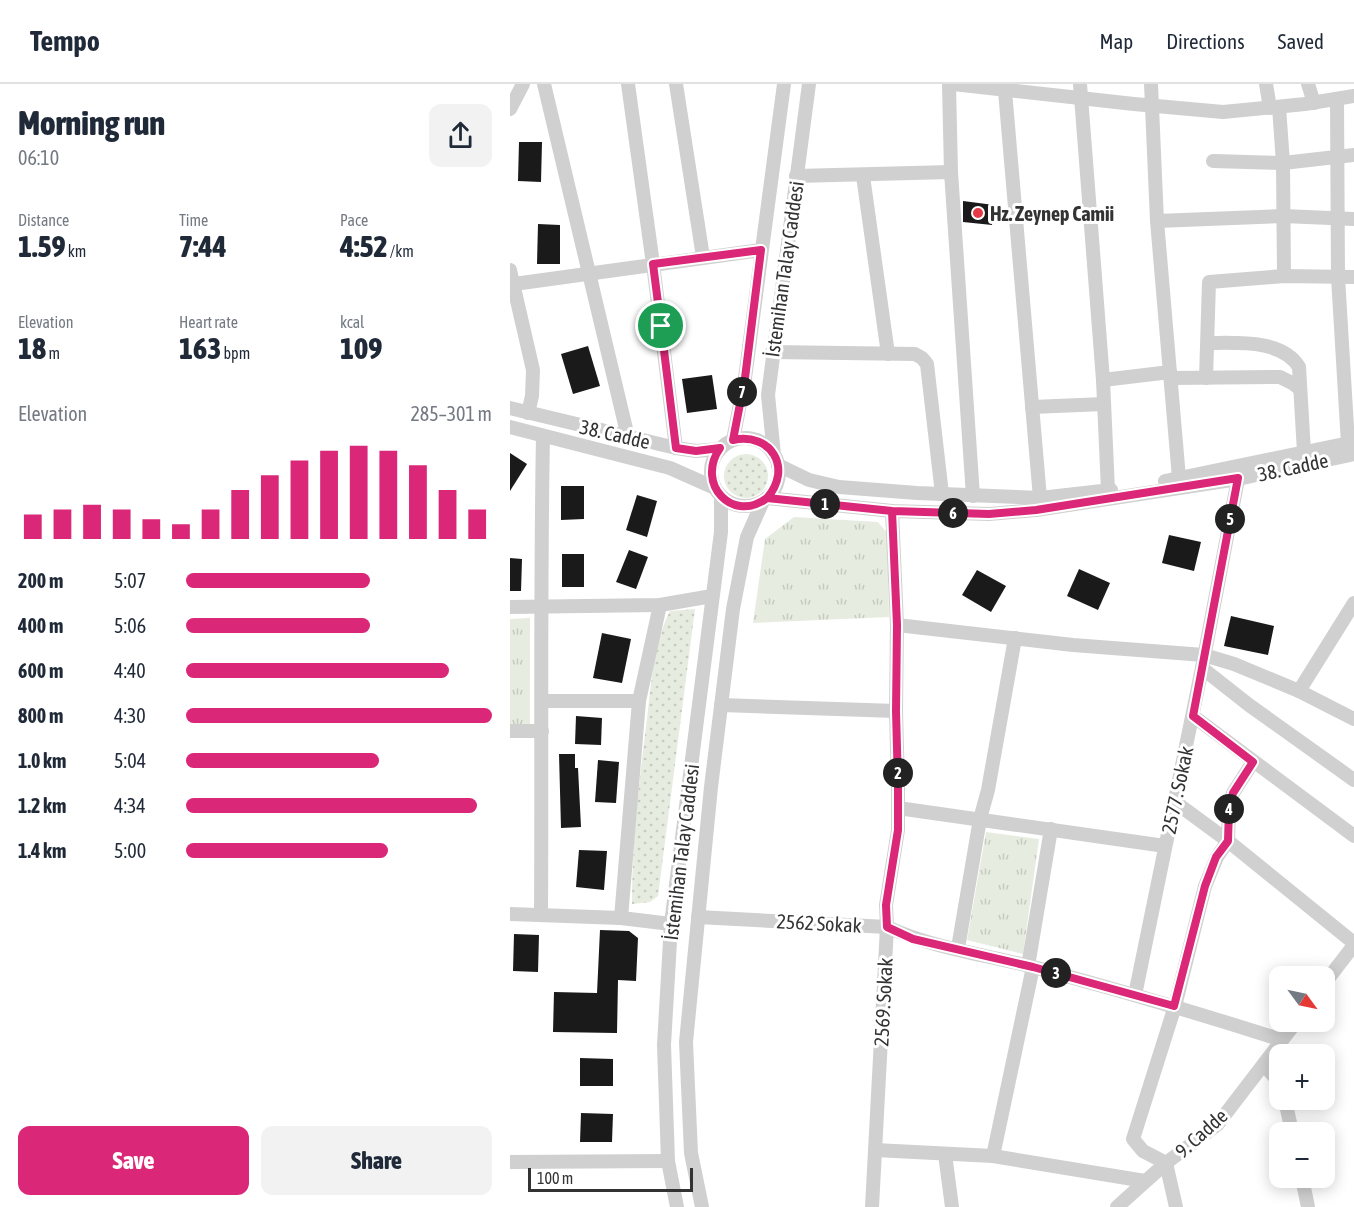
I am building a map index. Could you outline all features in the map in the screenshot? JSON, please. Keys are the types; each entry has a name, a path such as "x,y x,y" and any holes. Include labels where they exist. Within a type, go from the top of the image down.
{"street":[{"path":"510,109 523,84"},
{"path":"543,84 628,437"},
{"path":"628,84 676,448"},
{"path":"676,84 704,257"},
{"name":"İstemihan Talay Caddesi","path":"733,440 745,378 784,84"},
{"name":"İstemihan Talay Caddesi","path":"776,460 768,395 808,84"},
{"path":"973,496 951,172 959,84 1005,91 1223,112 1314,103 1354,96"},
{"path":"1080,84 1103,380 1108,490"},
{"path":"1151,84 1157,221 1179,478"},
{"path":"1266,84 1274,107 1283,163 1284,276"},
{"path":"1308,84 1314,103"},
{"path":"1005,91 1040,498"},
{"path":"1337,99 1338,277 1348,337 1352,446"},
{"path":"1213,161 1283,163 1354,155"},
{"path":"796,176 951,172"},
{"path":"863,176 888,354"},
{"path":"1157,221 1283,216 1354,219"},
{"path":"514,284 761,250"},
{"path":"510,270 533,370 532,396 528,412"},
{"path":"1206,378 1209,282 1284,276 1354,277"},
{"path":"1208,343 1263,346 1273,348 1294,359 1299,367 1304,452"},
{"path":"772,352 915,354 922,358 927,364 942,494"},
{"path":"1103,380 1171,375 1206,378 1280,377 1292,382 1300,389"},
{"path":"1032,407 1104,404"},
{"name":"38. Cadde","path":"510,408 676,448 696,451 720,448"},
{"name":"38. Cadde","path":"510,428 669,468 718,493"},
{"path":"541,914 540,607 543,436"},
{"path":"752,439 761,442 776,460 777,483 765,500 752,506 730,503 718,493 711,474 712,465 720,448 733,440 752,439"},
{"name":"38. Cadde","path":"776,460 809,480 839,488 1040,498 1108,490 1304,452 1352,446"},
{"name":"38. Cadde","path":"765,500 892,511 989,514 1036,510 1238,478 1352,446"},
{"name":"2577. Sokak","path":"1136,995 1193,716 1238,478"},
{"name":"İstemihan Talay Caddesi","path":"677,1207 668,1161 664,1045 671,924 722,532 718,493"},
{"name":"İstemihan Talay Caddesi","path":"702,1207 691,1154 686,1042 733,609 747,537 765,500"},
{"name":"2569. Sokak","path":"872,1207 887,927 886,905 898,830 897,625 892,511"},
{"path":"510,608 660,605 712,596"},
{"path":"1299,691 1354,603"},
{"path":"621,918 639,701 660,605"},
{"path":"897,625 1234,664 1299,691 1354,719"},
{"path":"958,948 1015,638"},
{"path":"1203,662 1249,705 1354,780"},
{"path":"542,701 639,701"},
{"path":"722,705 896,711"},
{"path":"1193,716 1354,836"},
{"path":"510,731 542,731"},
{"path":"1176,1207 1167,1163 1143,1151 1133,1139 1174,1006 1205,886 1216,857 1228,841 1229,808 1233,793 1253,762"},
{"path":"1175,802 1228,841 1354,944 1349,958 1335,973"},
{"path":"898,808 1165,846"},
{"path":"993,1156 1031,967 1052,829"},
{"path":"510,914 621,918 671,924"},
{"name":"2562 Sokak","path":"698,916 887,927 913,939 958,948 1136,995 1282,1040"},
{"name":"9. Cadde","path":"1117,1207 1145,1181 1216,1125 1288,1032"},
{"path":"1264,1065 1269,1071"},
{"path":"875,1150 993,1156 1145,1181"},
{"path":"945,1154 952,1207"},
{"path":"510,1162 668,1161"},
{"path":"1304,1188 1308,1207"}],"green space":[{"path":"746,454 762,460 768,476 762,492 746,498 730,492 724,476 730,460"},
{"path":"794,517 878,522 887,533 889,617 753,623 765,539"},
{"path":"695,609 658,896 650,902 632,904 639,789 657,650 670,611"},
{"path":"530,618 530,726 510,725 510,619"},
{"path":"986,832 1039,839 1023,954 967,940"}],"building":[{"path":"519,142 542,142 541,182 518,181"},
{"name":"Hz. Zeynep Camii","path":"963,201 994,205 992,225 963,222"},
{"path":"538,224 560,225 560,264 537,264"},
{"path":"588,346 600,386 573,394 561,354"},
{"path":"712,375 717,409 687,413 682,379"},
{"path":"510,453 527,464 510,491"},
{"path":"561,486 584,486 584,519 561,520"},
{"path":"637,495 657,501 647,537 626,530"},
{"path":"1169,535 1201,542 1194,571 1162,563"},
{"path":"629,550 648,557 636,589 616,582"},
{"path":"562,554 584,554 584,587 562,587"},
{"path":"510,558 522,559 521,591 510,591"},
{"path":"1079,569 1110,583 1098,610 1067,596"},
{"path":"977,570 1006,586 991,612 962,595"},
{"path":"1231,616 1274,626 1268,655 1224,646"},
{"path":"602,633 631,639 622,683 593,678"},
{"path":"576,716 602,718 601,745 575,744"},
{"path":"559,754 575,754 575,768 578,768 581,827 561,828"},
{"path":"598,760 619,762 616,803 595,802"},
{"path":"579,850 607,851 604,890 576,887"},
{"path":"600,930 629,931 638,938 636,981 618,980 617,1033 553,1032 554,992 597,993"},
{"path":"514,934 539,935 538,972 513,971"},
{"path":"580,1058 613,1059 613,1086 580,1086"},
{"path":"581,1113 613,1114 612,1142 580,1142"}],"place":[{"name":"Hz. Zeynep Camii","path":"978,213"}],"route":[{"path":"661,326 653,264 761,250 745,378 733,440 742,438 761,442 774,455 779,474 773,491 767,498 832,504 892,511 989,514 1036,510 1238,478 1193,716 1253,762 1233,793 1229,808 1228,841 1216,857 1205,886 1174,1006 1033,967 913,939 887,927 886,905 898,830 897,625 892,511 767,498 752,506 741,506 721,497 712,483 711,474 715,456 720,448 696,451 676,448 661,326"}]}
